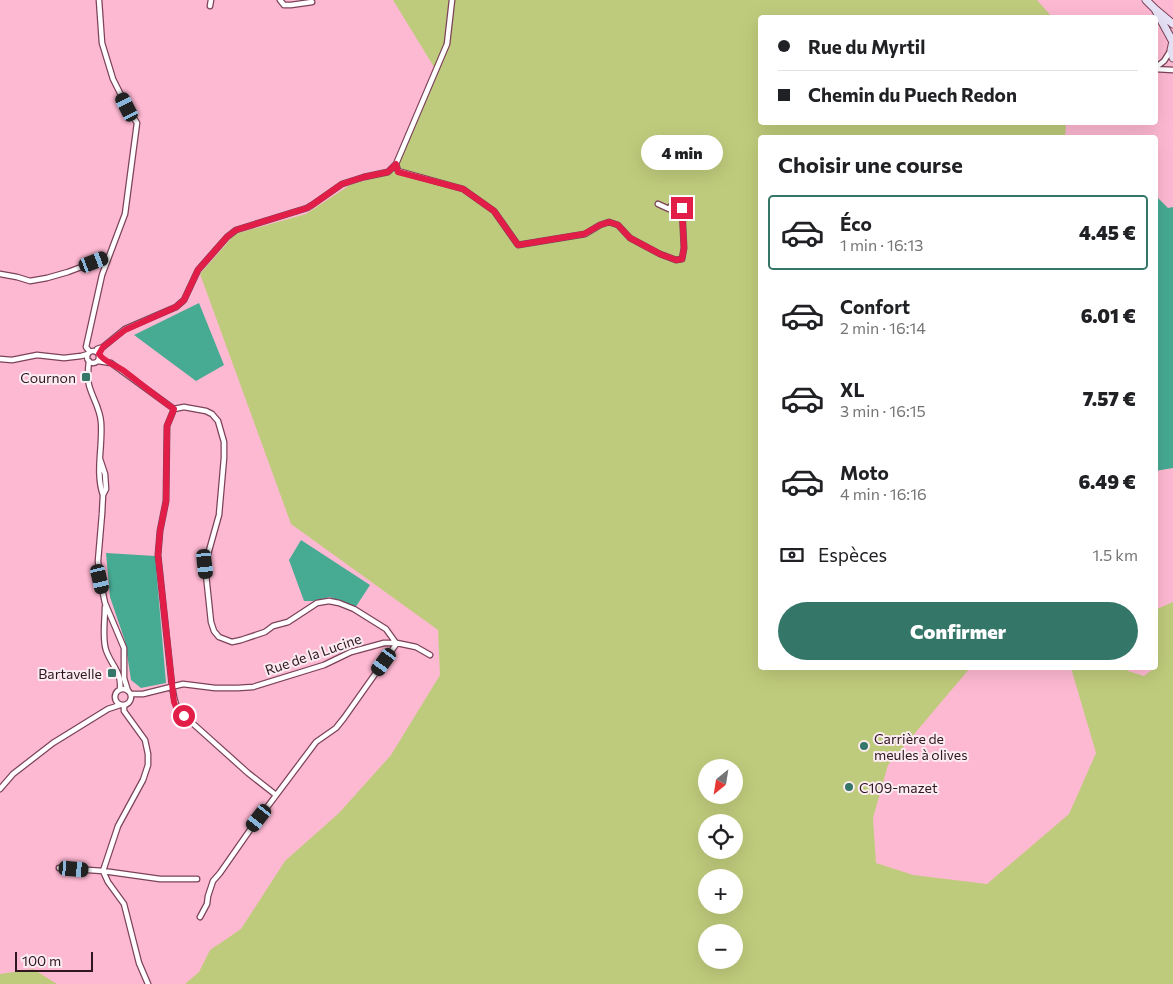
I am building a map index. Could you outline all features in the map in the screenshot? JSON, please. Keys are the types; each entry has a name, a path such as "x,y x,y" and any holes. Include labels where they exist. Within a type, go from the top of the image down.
{"main road":[{"path":"1146,0 1173,24"},
{"path":"1155,9 1173,42 1171,50 1173,58"}],"street":[{"path":"99,0 102,44 113,79 137,123 125,214 100,282 86,347 88,384 101,420 100,478 104,495 98,561 105,603 124,648 124,678 130,692 126,704 130,720 145,740 148,754 148,766 143,780 118,826 104,871 108,882 124,904 139,963 148,984"},
{"path":"210,6 211,0"},
{"path":"280,0 284,4 291,5 312,2"},
{"path":"88,373 97,357 97,349 103,347 125,330 176,307 184,300 198,270 227,237 236,230 307,208 342,184 388,172 396,164 447,44 452,0"},
{"path":"1158,66 1164,61 1171,50"},
{"path":"1158,68 1173,70"},
{"path":"396,164 398,172 463,189 494,211 518,245 584,234 609,222 618,225 630,238 660,254 676,260 682,259 684,248 682,208 675,200 668,209 658,204"},
{"path":"0,274 17,276 30,281 68,272 108,257"},
{"path":"0,359 12,360 37,356 64,358 97,357 123,371 174,409 184,407 212,414 218,422 224,442 220,515 205,564 211,622 217,635 232,642 246,640 265,632 273,626 288,622 317,603 329,601 339,602 354,609 386,629 397,644 344,718 336,728 316,742 212,881 207,904 200,917"},
{"path":"88,357 97,357"},
{"path":"174,409 167,426 166,501 160,531 158,555 174,702 180,712 248,773 276,795"},
{"path":"0,789 13,774 34,757 108,709 115,699 116,693 120,689 120,676 108,654 105,643 105,603"},
{"name":"Rue de la Lucine","path":"120,689 143,694 183,684 215,688 253,687 324,665 351,652 384,643 416,647 430,655"},
{"name":"Rue de la Lucine","path":"108,709 126,704 143,694"},
{"path":"115,699 126,704"},
{"path":"59,868 104,871 160,879 197,879"}],"shaded area":[{"path":"393,0 1037,0 1050,15 758,15 758,125 1066,125 1065,135 758,135 758,670 968,670 888,765 873,818 876,863 913,875 987,884 1069,814 1096,753 1072,670 1127,670 1144,676 1152,670 1158,670 1158,609 1173,602 1173,984 185,984 199,972 210,950 241,929 285,861 339,813 391,755 440,675 438,630 291,524 200,274 235,234 306,214 350,185 387,174 403,156 434,67"},
{"path":"1158,198 1168,208 1173,207 1173,468 1158,470"},
{"path":"199,303 224,365 196,381 134,335"},
{"path":"301,540 370,585 355,608 330,597 304,601 289,560"},
{"path":"106,553 155,556 166,683 141,688 131,680 125,641 110,597"},
{"path":"33,969 57,984 0,984 0,974"}],"place":[{"name":"Cournon","path":"86,377"},
{"name":"Bartavelle","path":"112,673"},
{"name":"Carrière de meules à olives","path":"864,746"},
{"name":"C109-mazet","path":"849,787"}],"route":[{"path":"184,716 174,702 158,555 160,531 166,501 167,426 174,409 123,371 99,356 103,347 125,330 176,307 184,300 198,270 227,237 236,230 307,208 342,184 388,172 396,164 398,172 463,189 494,211 518,245 584,234 609,222 618,225 630,238 660,254 676,260 682,259 684,248 682,208"}]}
